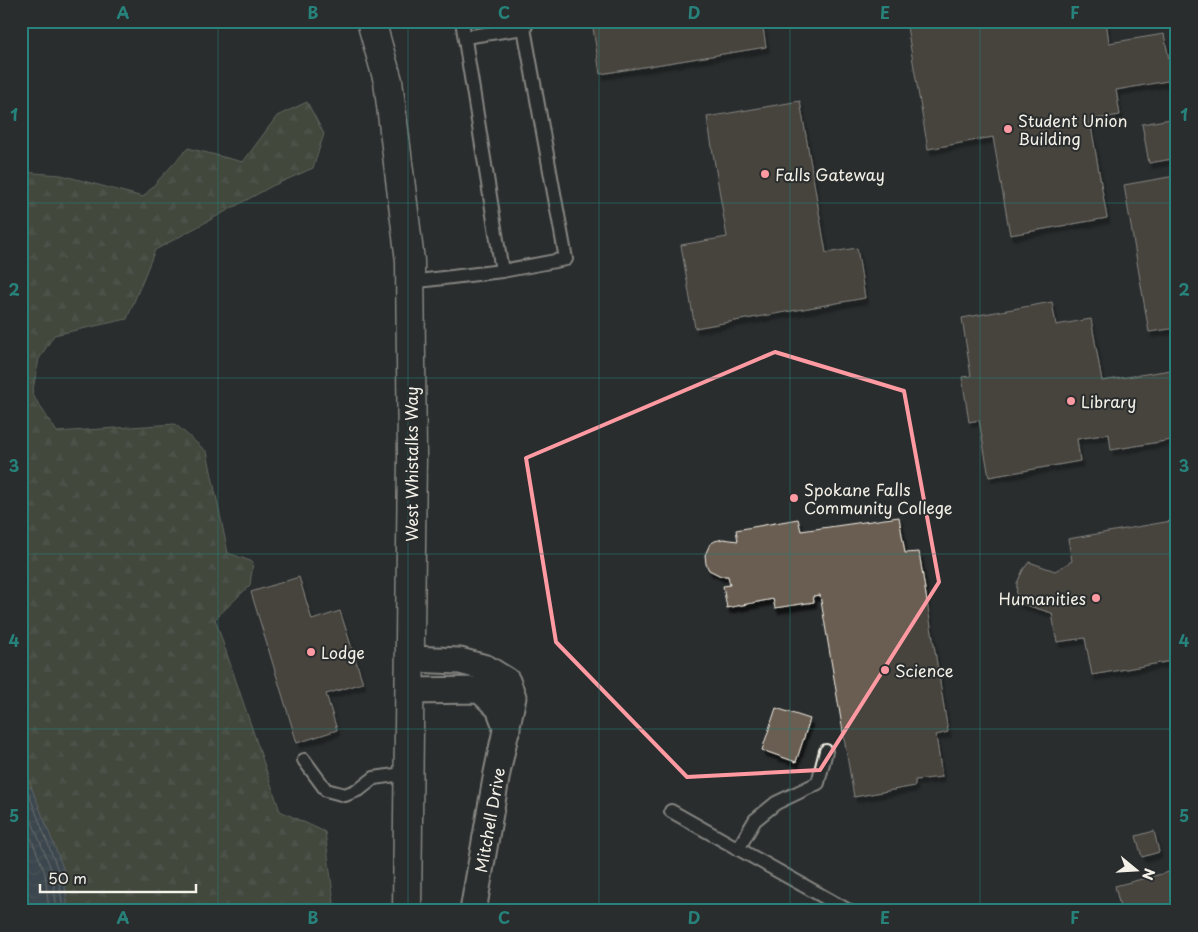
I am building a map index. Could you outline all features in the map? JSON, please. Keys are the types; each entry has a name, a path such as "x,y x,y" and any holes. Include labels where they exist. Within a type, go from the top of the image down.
{"main road":[{"name":"West Whistalks Way","path":"371,21 388,82 410,261 412,456 407,911"}],"street":[{"name":"Mitchell Drive","path":"410,659 460,661 486,668 507,681 513,698 496,773 473,911"},
{"path":"410,691 480,690 499,708 507,729"}],"lane":[{"path":"462,21 502,271"},
{"path":"410,282 502,271 566,259 527,25 465,37"},
{"path":"738,849 756,820 776,803 818,783 826,751"},
{"path":"304,760 326,790 345,795 360,789 374,778 410,773"},
{"path":"670,811 848,911"}],"highlighted area":[{"path":"775,352 904,391 939,582 820,770 687,777 556,642 526,458"}],"green space":[{"path":"307,102 324,134 313,168 272,186 155,250 127,319 54,335 39,359 32,394 57,432 175,424 207,452 228,553 253,562 250,585 215,619 280,811 325,832 335,911 68,911 63,868 21,756 21,172 61,175 143,197 188,148 243,162 277,116"},
{"path":"21,756 32,789 21,781"}],"water":[{"path":"21,781 32,789 63,868 68,911 21,911"}],"building":[{"path":"592,21 762,21 766,47 600,74"},
{"name":"Student Union Building","path":"906,21 1106,21 1109,43 1164,34 1173,80 1116,90 1120,115 1090,120 1107,218 1010,235 993,137 928,149"},
{"name":"Falls Gateway","path":"800,101 826,253 857,248 865,298 695,328 681,245 727,237 707,117"},
{"path":"1177,118 1177,328 1149,332 1124,185 1175,176 1172,159 1149,163 1142,124"},
{"name":"Library","path":"1052,302 1056,325 1091,319 1102,381 1177,369 1177,439 1111,450 1109,434 1077,439 1080,461 989,477 979,420 969,422 962,377 971,376 962,318"},
{"name":"Science","path":"899,517 905,553 919,552 948,732 936,735 942,777 915,780 915,786 854,797 820,595 813,596 814,602 775,608 773,599 727,608 723,586 730,585 728,576 721,576 709,570 705,555 710,544 715,541 723,539 738,541 736,530 798,519 801,531"},
{"name":"Humanities","path":"1177,520 1177,660 1092,675 1085,638 1057,642 1052,613 1016,602 1017,583 1029,562 1055,571 1072,561 1068,539"},
{"name":"Lodge","path":"299,577 312,620 340,611 363,683 326,694 337,730 297,743 251,592"},
{"path":"776,708 810,719 796,762 762,750"},
{"path":"1154,831 1159,852 1142,857 1136,836"},
{"path":"1177,870 1177,911 1121,911 1115,886"}],"place":[{"name":"Student Union Building","path":"1008,129"},
{"name":"Falls Gateway","path":"765,174"},
{"name":"Library","path":"1071,401"},
{"name":"Spokane Falls Community College","path":"794,498"},
{"name":"Humanities","path":"1096,598"},
{"name":"Lodge","path":"311,652"},
{"name":"Science","path":"885,670"}]}
